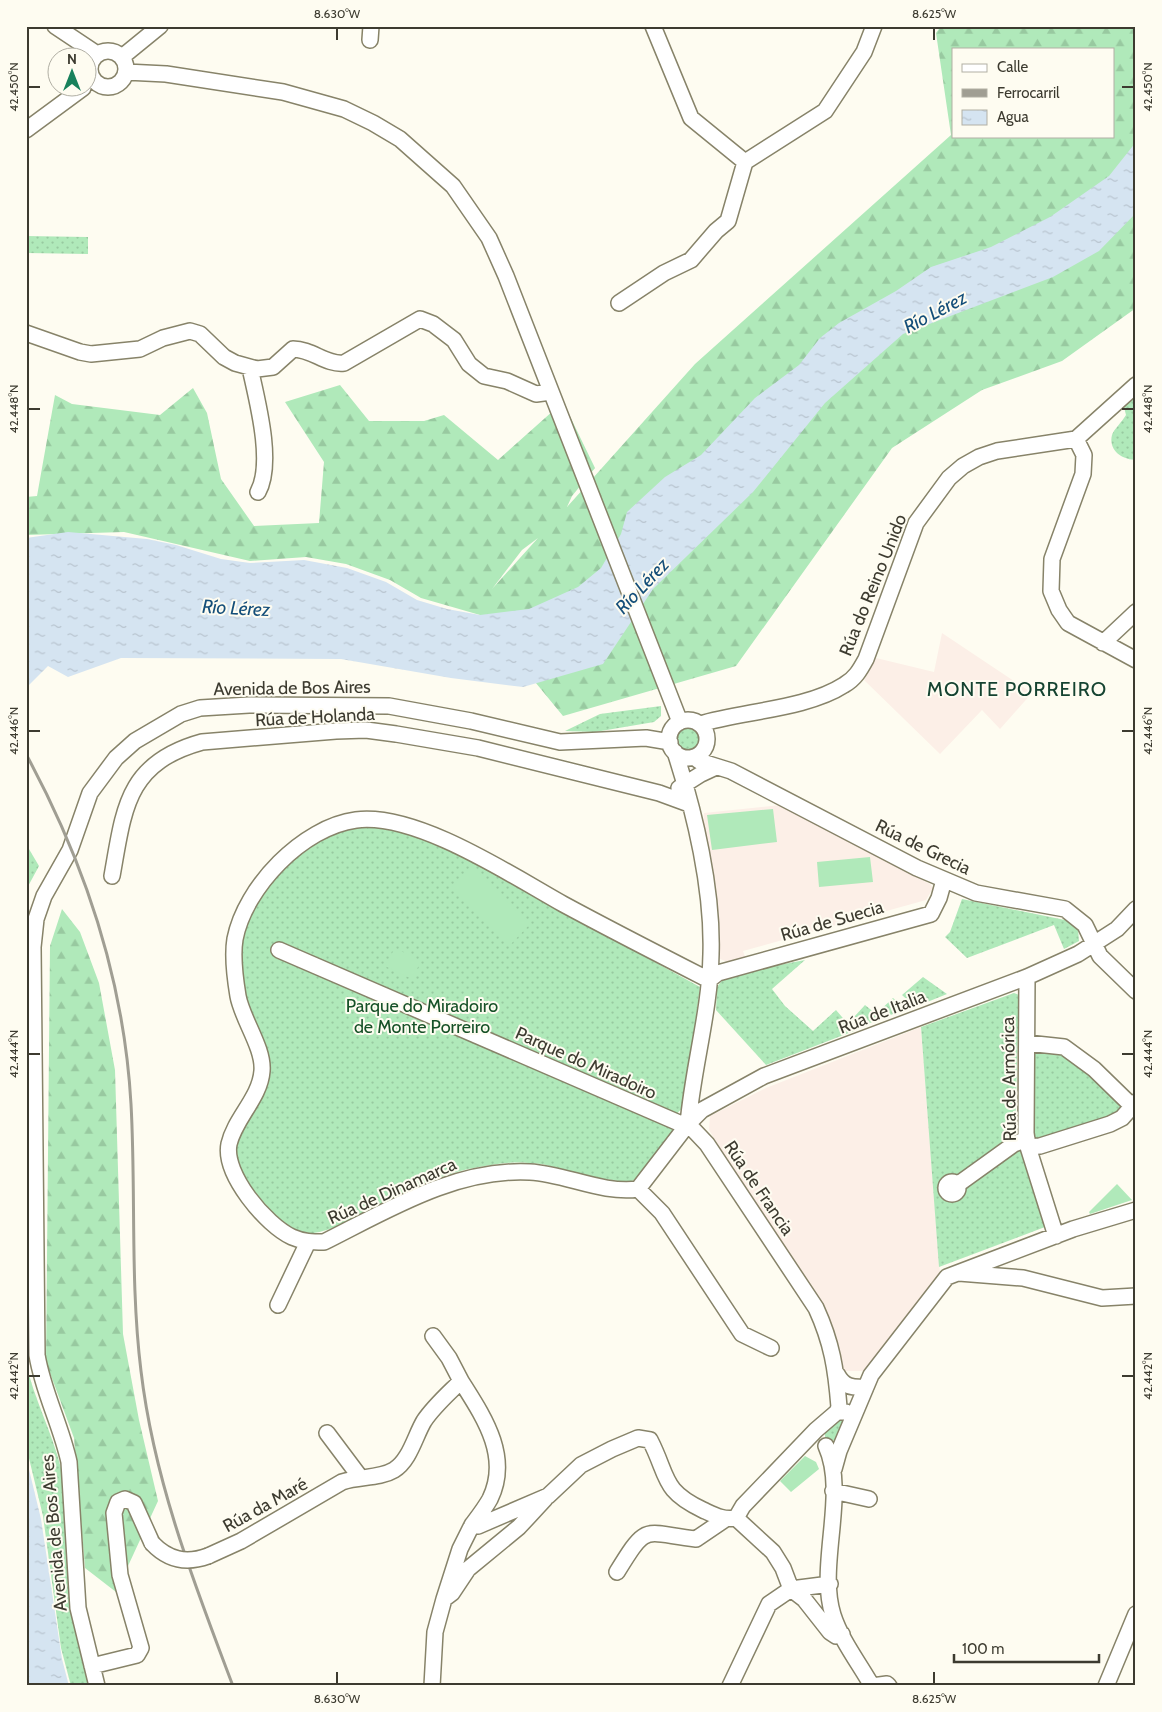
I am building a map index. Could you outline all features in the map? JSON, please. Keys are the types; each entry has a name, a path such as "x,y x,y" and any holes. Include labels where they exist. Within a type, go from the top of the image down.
{"street":[{"path":"56,26 88,48"},
{"path":"122,57 160,26"},
{"path":"653,26 691,118 745,162"},
{"path":"618,303 664,273 691,260 716,231 728,221 745,162 825,111 864,52 874,26"},
{"path":"98,54 107,50 122,57"},
{"path":"98,85 114,86 120,83 126,72 122,57"},
{"path":"126,72 166,74 314,99 344,109 400,139 453,186 489,238 671,699 677,724 672,747 684,778 710,907 711,955 709,980 687,1125 638,1189 662,1212 742,1334 771,1348"},
{"path":"26,130 69,98"},
{"path":"26,333 91,354 140,349 163,338 190,331 200,334 224,357 250,368 273,367 293,349 315,354 330,362 344,363 420,319 433,324 454,340 469,364 484,376 507,381 536,394 551,392"},
{"path":"250,368 262,418 264,447 263,472 258,492"},
{"path":"1136,385 1076,439 1084,455 1083,474 1052,559 1051,592 1058,610 1068,623 1136,660"},
{"name":"Rúa do Reino Unido","path":"700,724 810,700 845,685 858,673 866,659 916,524 949,478 979,456 997,451 1076,439"},
{"path":"1103,643 1136,612"},
{"name":"Avenida de Bos Aires","path":"97,1686 78,1608 68,1462 64,1439 41,1375 36,1346 33,948 36,919 44,896 70,850 90,793 116,758 135,741 181,714 200,708 249,705 389,706 471,721 560,742 646,738 672,747"},
{"path":"677,724 690,720 700,724 708,739 704,750 694,757 684,778"},
{"name":"Avenida de Bos Aires","path":"596,741 677,724"},
{"name":"Rúa de Holanda","path":"112,876 125,807 132,789 160,760 181,748 202,742 366,730 478,748 659,793 690,804"},
{"name":"Rúa de Grecia","path":"708,739 724,769"},
{"path":"672,747 684,757 694,757"},
{"name":"Rúa de Grecia","path":"694,757 724,769 944,880 976,893 1065,909 1085,925 1100,956 1136,991"},
{"name":"Rúa de Holanda","path":"659,793 671,792 684,778 724,769"},
{"path":"278,1305 308,1242 293,1237 268,1218 238,1183 232,1172 229,1146 234,1131 258,1086 262,1072 261,1060 238,997 234,959 235,939 243,916 256,890 282,859 311,838 337,824 358,820 404,825 427,832 709,980"},
{"name":"Rúa de Suecia","path":"709,980 718,973 930,914 939,898 944,880"},
{"name":"Rúa de Italia","path":"687,1125 702,1110 764,1076 1027,977 1094,945 1117,929 1136,909"},
{"name":"Parque do Miradoiro","path":"279,950 687,1125"},
{"name":"Rúa de Armórica","path":"1027,977 1027,1143 1056,1236"},
{"path":"957,1185 1014,1144 1027,1143 1040,1146 1110,1124 1122,1118 1134,1104 1094,1068 1064,1047 1027,1043"},
{"name":"Rúa de Francia","path":"687,1125 706,1144 816,1308 829,1336 837,1374 839,1407 837,1412"},
{"name":"Rúa de Dinamarca","path":"308,1242 324,1242 440,1187 470,1177 501,1172 531,1172 606,1188 638,1189"},
{"path":"889,1686 872,1686 842,1634 833,1614 830,1590 834,1469 842,1442 874,1369 947,1277 1056,1236 1136,1210"},
{"path":"958,1273 1023,1278 1102,1298 1136,1296"},
{"path":"432,1686 436,1632 444,1599 460,1548 493,1492 496,1453 487,1423 449,1358 433,1336"},
{"path":"837,1374 845,1385 866,1387"},
{"name":"Rúa da Maré","path":"92,1666 137,1655 141,1648 120,1575 114,1513 118,1502 125,1499 134,1503 152,1543 162,1553 179,1560 197,1560 250,1536 335,1485 360,1477 383,1474 399,1466 430,1413 461,1381"},
{"path":"618,1572 638,1539 651,1532 696,1539 730,1519 775,1470 837,1412 848,1412 851,1422"},
{"path":"820,1428 820,1440 826,1446 834,1469"},
{"path":"327,1433 360,1477"},
{"path":"444,1599 452,1593 468,1569 519,1527 581,1465 638,1438 645,1438 651,1443 666,1478 678,1496 730,1519 773,1552 783,1568 791,1588 804,1599 830,1632 836,1636 842,1634"},
{"path":"826,1446 834,1447 842,1442"},
{"path":"833,1491 869,1499"},
{"path":"472,1525 478,1526 548,1496"},
{"path":"730,1686 769,1604 791,1588 830,1590"},
{"path":"1106,1686 1135,1619"}],"shaded area":[{"path":"942,633 1032,693 1000,729 982,710 940,754 864,680 876,658 934,672"},
{"path":"781,805 930,884 933,888 926,900 743,951 745,957 728,962 720,959 719,918 711,860 703,833 704,813"},
{"path":"921,1027 940,1274 865,1371 843,1371 832,1329 709,1130 710,1116 766,1088"}],"green space":[{"path":"941,26 1136,26 1136,308 1062,361 982,390 892,448 736,666 563,716 480,615 421,598 390,580 346,564 306,557 250,561 124,532 26,535 26,497 37,496 55,395 72,404 160,415 193,388 207,413 221,479 254,526 319,523 324,462 285,402 340,385 369,421 424,421 444,415 498,460 563,402 595,468 572,496 567,507 695,364 951,135 936,33","holes":["538,538 492,589 522,550"]},
{"path":"26,236 88,237 88,254 26,253"},
{"path":"1136,396 1136,460 1131,460 1118,454 1114,450 1111,441 1113,433 1126,415 1124,407"},
{"path":"661,706 661,716 654,722 595,732 565,731 600,714"},
{"path":"689,727 697,731 701,739 697,747 689,751 681,747 677,739 681,731"},
{"path":"773,809 777,842 712,850 707,815"},
{"name":"Parque do Miradoiro de Monte Porreiro","path":"379,825 432,839 700,987 684,1108 675,1118 673,1133 669,1141 634,1180 617,1181 604,1179 541,1164 511,1163 483,1166 459,1171 431,1181 355,1219 320,1232 309,1233 286,1224 256,1193 245,1177 239,1163 237,1149 238,1136 243,1124 266,1080 251,1029 240,976 239,959 242,932 248,917 271,877 285,863 322,839 349,830"},
{"path":"26,844 39,866 26,890"},
{"path":"870,857 873,882 819,887 817,862"},
{"path":"471,866 530,924 510,945 452,887"},
{"path":"962,899 1065,920 1078,929 1079,941 1064,949 1054,925 967,958 945,937 950,932"},
{"path":"62,909 80,932 99,983 115,1070 123,1334 139,1420 158,1501 116,1592 85,1568 74,1438 46,1362 50,946"},
{"path":"395,948 421,961 412,979 385,966"},
{"path":"805,960 772,989 785,1006 813,1031 836,1010 854,1031 766,1065 716,1010 717,987 726,975"},
{"path":"923,977 947,994 915,1007 902,995"},
{"path":"1014,993 1019,995 1015,1134 1045,1227 939,1267 921,1027"},
{"path":"893,998 906,1009 862,1026 854,1017 865,1005 876,1014"},
{"path":"1033,1049 1047,1050 1072,1060 1093,1076 1124,1105 1112,1116 1035,1139 1031,1132"},
{"path":"1117,1184 1132,1200 1090,1214 1089,1212"},
{"path":"26,1363 61,1468 74,1607 95,1686 71,1686 61,1648 43,1516 26,1446"},
{"path":"838,1417 844,1417 846,1421 840,1436 835,1441 825,1438 825,1431"},
{"path":"805,1456 816,1462 819,1469 791,1492 780,1481"}],"water":[{"name":"Río Lérez","path":"1136,142 1136,213 1099,251 1053,277 903,334 825,403 753,492 653,589 603,664 523,687 451,678 341,659 121,658 68,677 48,666 26,688 26,538 68,532 147,539 176,545 221,559 250,563 304,560 347,568 386,582 417,600 447,609 480,615 529,609 578,587 601,568 621,534 627,512 665,477 701,455 755,398 799,365 820,338 839,323 896,291 931,267 991,247 1050,217 1109,176"},
{"path":"26,1457 41,1519 62,1659 69,1686 26,1686"}],"railway":[{"path":"26,754 47,795 83,880 98,923 120,1012 131,1104 134,1271 141,1371 147,1412 155,1452 177,1531 233,1686"}],"district":[{"name":"MONTE PORREIRO","path":"1017,689"}]}
